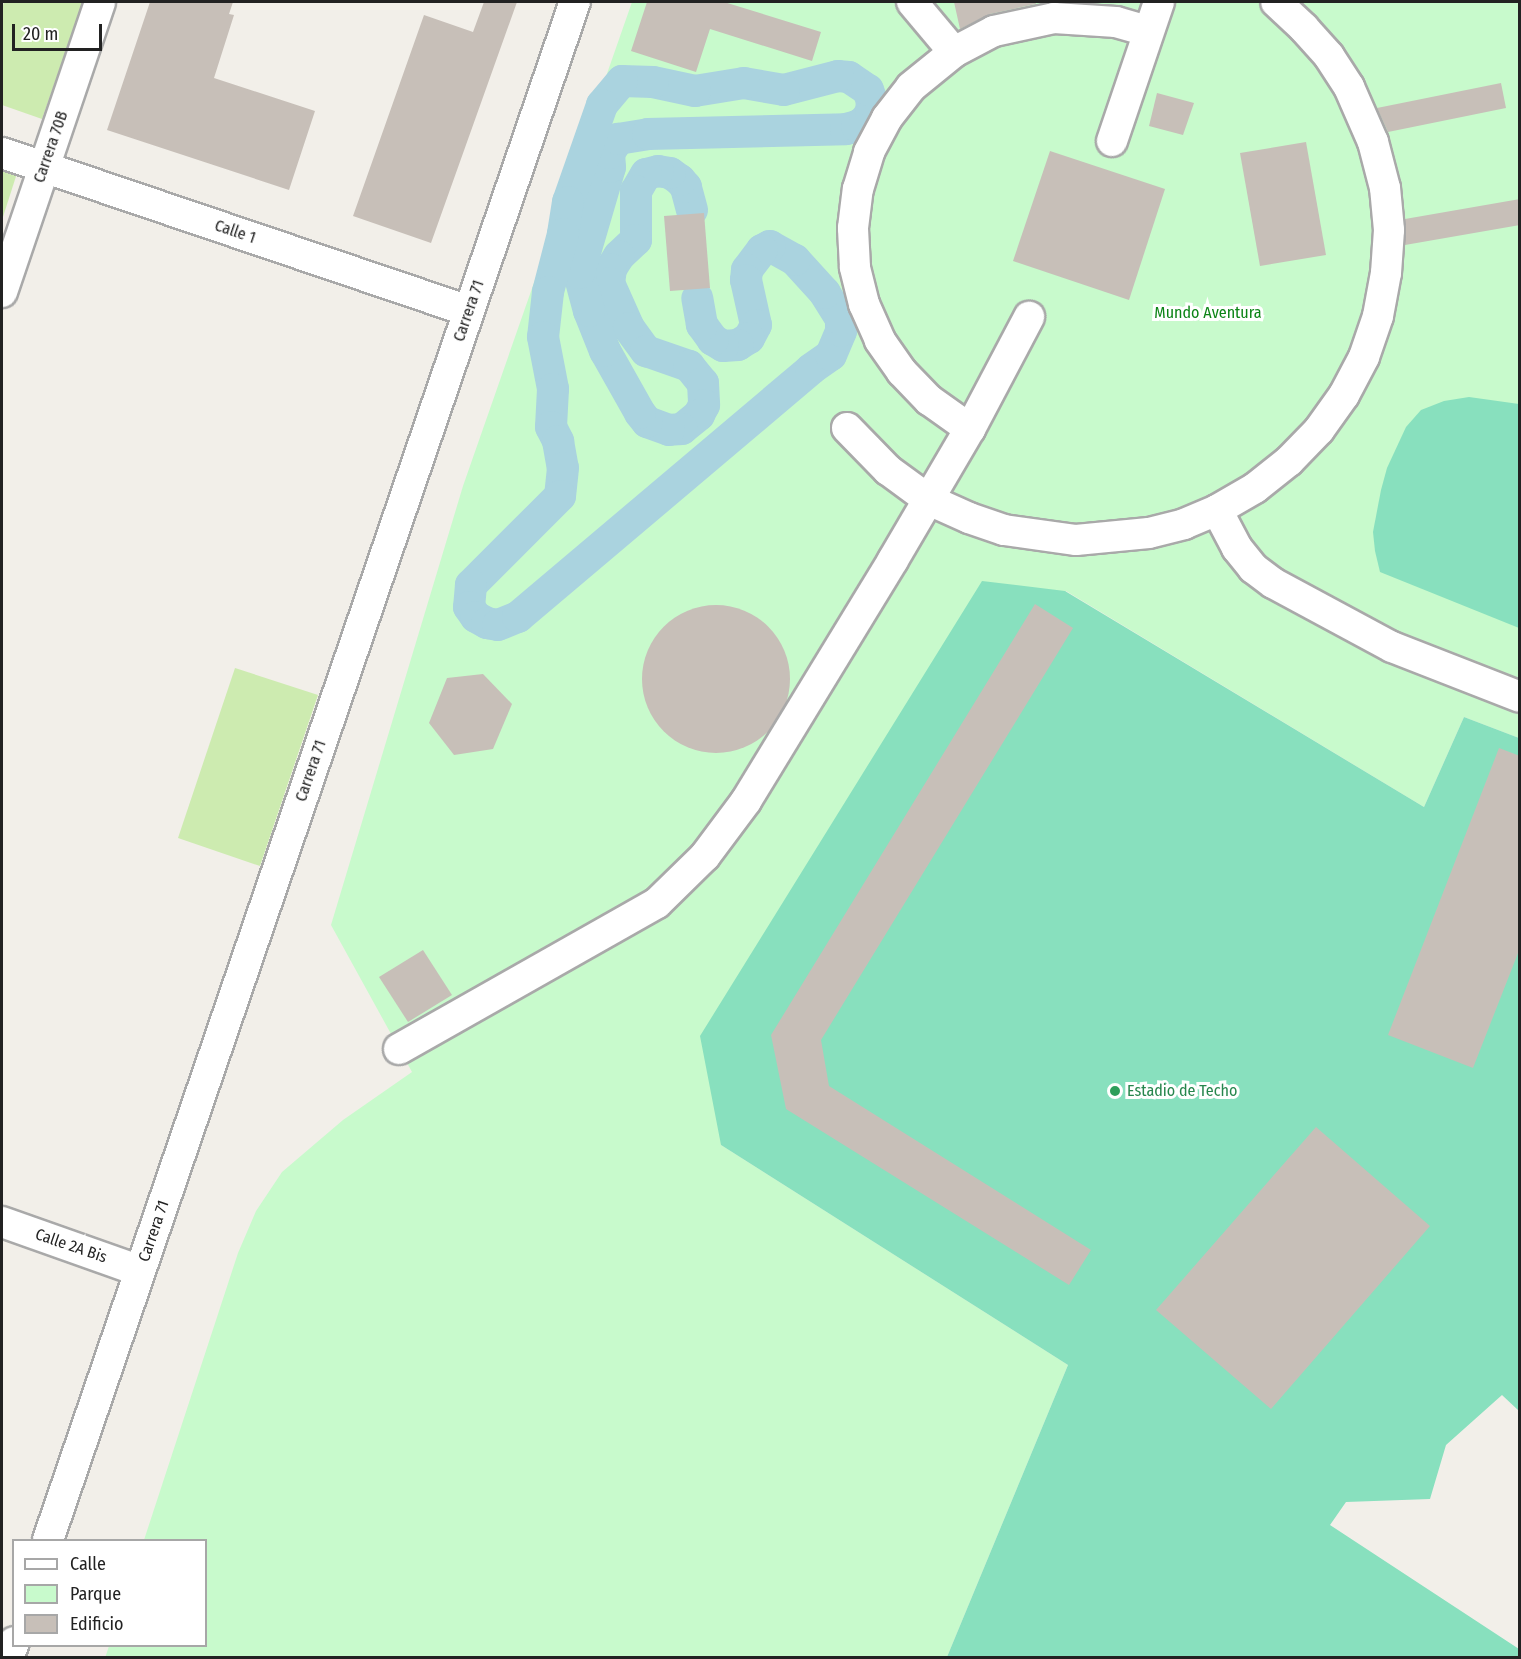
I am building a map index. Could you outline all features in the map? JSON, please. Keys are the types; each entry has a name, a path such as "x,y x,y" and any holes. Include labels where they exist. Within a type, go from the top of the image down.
{"street":[{"name":"Carrera 70B","path":"2,292 100,2"},
{"name":"Carrera 71","path":"48,1539 574,2"},
{"path":"912,2 954,52"},
{"path":"1112,141 1159,2"},
{"path":"847,428 888,470 929,500 969,518 1004,530 1076,540 1149,533 1184,524 1217,510 1255,488 1289,461 1325,422 1344,395 1364,357 1378,316 1386,273 1389,230 1385,188 1365,121 1349,87 1329,56 1276,2"},
{"path":"970,429 929,400 902,372 880,340 864,304 855,267 853,228 858,189 869,152 887,118 911,87 954,52 994,31 1054,18 1116,22 1148,31"},
{"name":"Calle 1","path":"2,153 469,311"},
{"path":"399,1050 657,903 705,856 746,801 929,500 970,429 1029,317"},
{"path":"1217,510 1237,548 1253,568 1296,597 1416,658 1520,697"},
{"name":"Calle 2A Bis","path":"2,1222 140,1271"}],"green space":[{"path":"4,2 83,2 42,119 2,105 2,9"},
{"name":"Mundo Aventura","path":"632,2 1519,2 1519,738 1464,717 1424,807 1066,591 721,1145 1068,1365 947,1657 105,1658 109,1647 207,1647 207,1539 144,1539 238,1253 256,1211 282,1172 343,1120 412,1072 331,925 463,486"},
{"path":"2,163 19,167 2,220"},
{"path":"1469,397 1519,404 1519,628 1380,572 1375,551 1373,532 1381,490 1387,468 1406,427 1421,410 1444,401"},
{"name":"Estadio de Techo","path":"982,581 1065,591 1424,807 1464,717 1519,738 1519,1411 1502,1395 1446,1445 1430,1499 1346,1502 1330,1525 1519,1649 1519,1657 947,1657 1068,1365 721,1145 700,1036"},
{"path":"235,668 318,695 260,866 178,838"}],"building":[{"path":"150,2 233,2 229,14 234,15 214,78 315,111 289,190 107,130"},
{"path":"484,2 517,2 431,243 353,216 424,15 473,32"},
{"path":"647,2 724,2 821,32 812,61 710,29 696,72 631,51"},
{"path":"954,2 1035,2 1036,4 990,14 960,29"},
{"path":"1501,83 1506,108 1388,132 1377,108"},
{"path":"1157,93 1194,103 1183,135 1149,126"},
{"path":"1306,142 1326,255 1260,266 1240,153"},
{"path":"1050,151 1165,189 1129,300 1013,261"},
{"path":"1520,199 1520,225 1405,245 1405,219"},
{"path":"704,213 710,288 670,291 664,216"},
{"path":"1035,604 1073,628 821,1040 829,1086 1091,1250 1069,1285 786,1109 771,1035"},
{"path":"716,605 744,611 768,627 784,651 790,679 784,707 768,731 744,747 716,753 688,747 664,731 648,707 642,679 648,651 664,627 688,611"},
{"path":"483,674 512,704 493,749 454,755 429,723 447,678"},
{"path":"1499,748 1520,756 1520,948 1473,1068 1388,1035"},
{"path":"423,950 452,995 408,1022 379,977"},
{"path":"1316,1127 1430,1226 1271,1409 1156,1310"}],"waterway":[{"path":"692,210 686,187 680,180 670,173 658,171 646,174 636,191 636,240 619,256 611,269 609,283 629,328 646,351 689,366 703,383 704,405 699,415 682,429 669,430 647,422 640,413 605,351 589,311 579,273 610,167 609,153 618,139 648,134 846,129 865,121 871,112 872,101 868,90 849,77 838,76 784,90 744,83 695,91 653,82 622,81 602,105 568,202 563,234 548,292 543,337 553,389 551,427 558,441 563,468 560,496 471,585 469,607 476,617 487,623 498,625 518,617 811,369 831,355 841,331 841,319 825,293 795,260 770,246 762,250 747,270 746,280 756,325 749,338 738,345 723,346 713,340 702,325 697,298"}],"place":[{"name":"Estadio de Techo","path":"1115,1091"}]}
